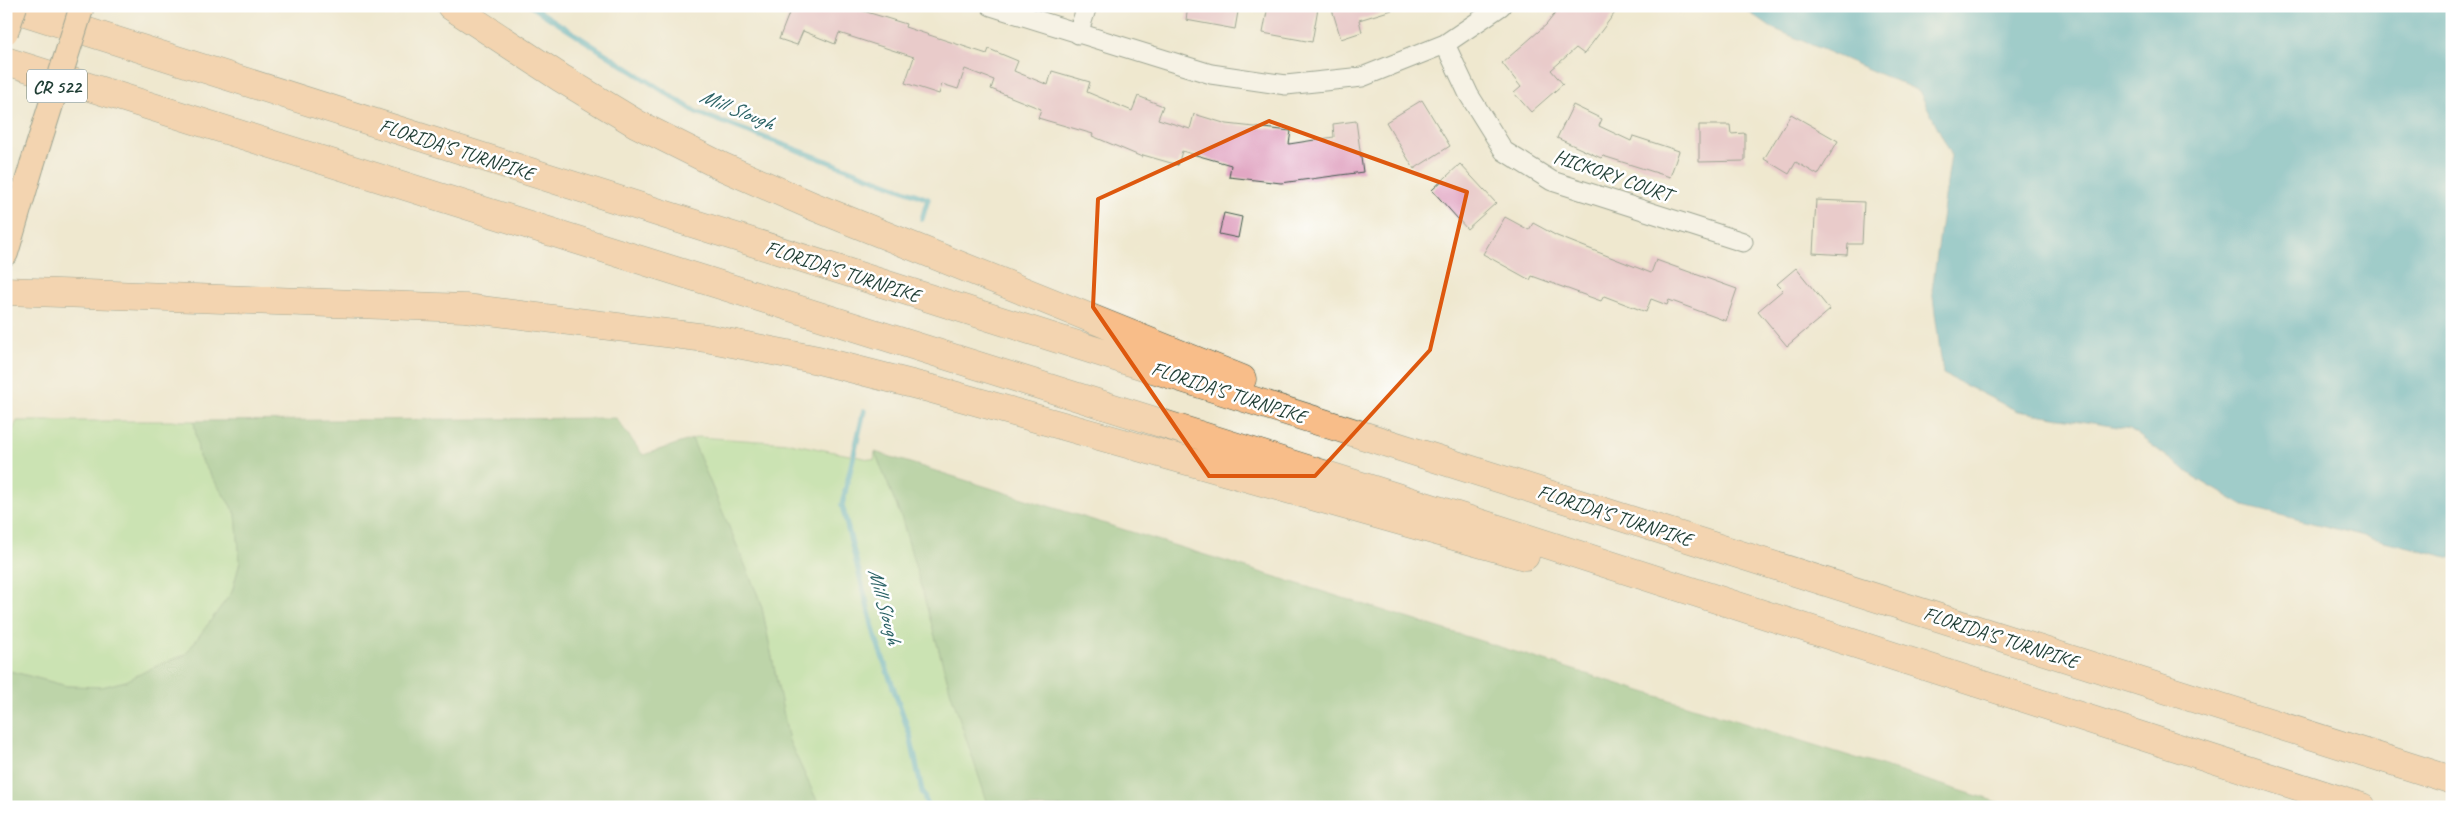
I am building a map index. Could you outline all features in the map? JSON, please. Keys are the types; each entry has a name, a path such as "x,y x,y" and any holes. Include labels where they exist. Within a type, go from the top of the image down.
{"highway":[{"name":"FLORIDA'S TURNPIKE","path":"6,6 2452,780"},
{"path":"451,6 561,78 637,124 721,166 814,207 1246,381 1362,434"},
{"path":"6,61 1483,524 2362,807"},
{"path":"6,291 465,308 706,338 818,360 932,389 1292,492 1912,662"}],"main road":[{"path":"6,32 15,6"},
{"name":"CR 522","path":"6,253 82,6"}],"street":[{"path":"991,6 1211,74 1286,85 1362,77 1445,44 1501,6"},
{"path":"1078,34 1087,6"},
{"name":"HICKORY COURT","path":"1445,44 1469,95 1504,151 1552,181 1743,242"}],"highlighted area":[{"path":"1269,121 1467,192 1430,350 1315,476 1209,476 1093,307 1098,199"}],"green space":[{"path":"616,418 643,455 692,439 761,603 789,741 820,807 6,807 6,670 67,686 102,687 126,681 158,665 185,655 232,592 240,562 236,514 199,457 194,421"},
{"path":"17,421 194,421 199,457 236,514 240,562 232,592 185,655 158,665 126,681 102,687 67,686 6,670 6,444"},
{"path":"698,437 790,443 874,460 875,452 902,519 951,693 989,807 820,807 789,741 761,603 692,439"},
{"path":"875,452 2013,807 989,807 951,693 902,519"}],"water":[{"path":"1740,6 2452,6 2452,558 2244,506 2194,477 2130,429 2017,411 1943,374 1932,290 1951,154 1919,91 1770,27"}],"building":[{"path":"792,6 809,6 821,11 823,6 847,6 906,24 905,27 987,54 989,49 1018,61 1014,71 1048,85 1052,71 1090,82 1087,92 1132,111 1138,96 1163,106 1158,119 1190,129 1194,114 1227,124 1291,131 1289,144 1334,137 1333,124 1356,121 1363,172 1281,183 1229,177 1231,165 1182,151 1178,165 1143,155 1142,157 1092,136 1093,134 1038,118 1041,109 991,89 994,80 965,69 958,89 942,84 939,94 905,83 914,57 839,33 835,44 803,31 797,45 779,39"},
{"path":"1188,6 1239,6 1235,29 1186,20"},
{"path":"1268,6 1318,8 1312,42 1263,33"},
{"path":"1331,6 1392,6 1392,10 1359,20 1362,32 1341,39"},
{"path":"1561,6 1620,6 1584,54 1576,48 1551,70 1563,84 1531,112 1514,93 1521,87 1502,63 1546,25"},
{"path":"1422,100 1450,146 1414,169 1386,122"},
{"path":"1573,105 1602,119 1599,126 1631,141 1633,136 1679,151 1670,177 1603,156 1601,158 1557,138"},
{"path":"1791,114 1838,141 1818,175 1796,162 1789,174 1764,159"},
{"path":"1699,125 1730,125 1731,134 1745,133 1745,161 1699,162"},
{"path":"1460,164 1496,203 1467,229 1432,190"},
{"path":"1816,200 1864,202 1862,244 1848,244 1847,255 1813,253"},
{"path":"1224,213 1242,217 1238,238 1219,234"},
{"path":"1505,217 1529,230 1533,223 1557,236 1651,273 1656,260 1737,289 1726,321 1669,300 1667,305 1651,299 1646,312 1604,296 1601,301 1532,276 1530,280 1483,254"},
{"path":"1796,268 1830,310 1787,346 1758,311 1783,290 1777,284"}],"waterway":[{"name":"Mill Slough","path":"531,6 696,112 928,199 922,219"},
{"name":"Mill Slough","path":"864,411 842,505 875,636 910,735 922,791 928,807"}]}
